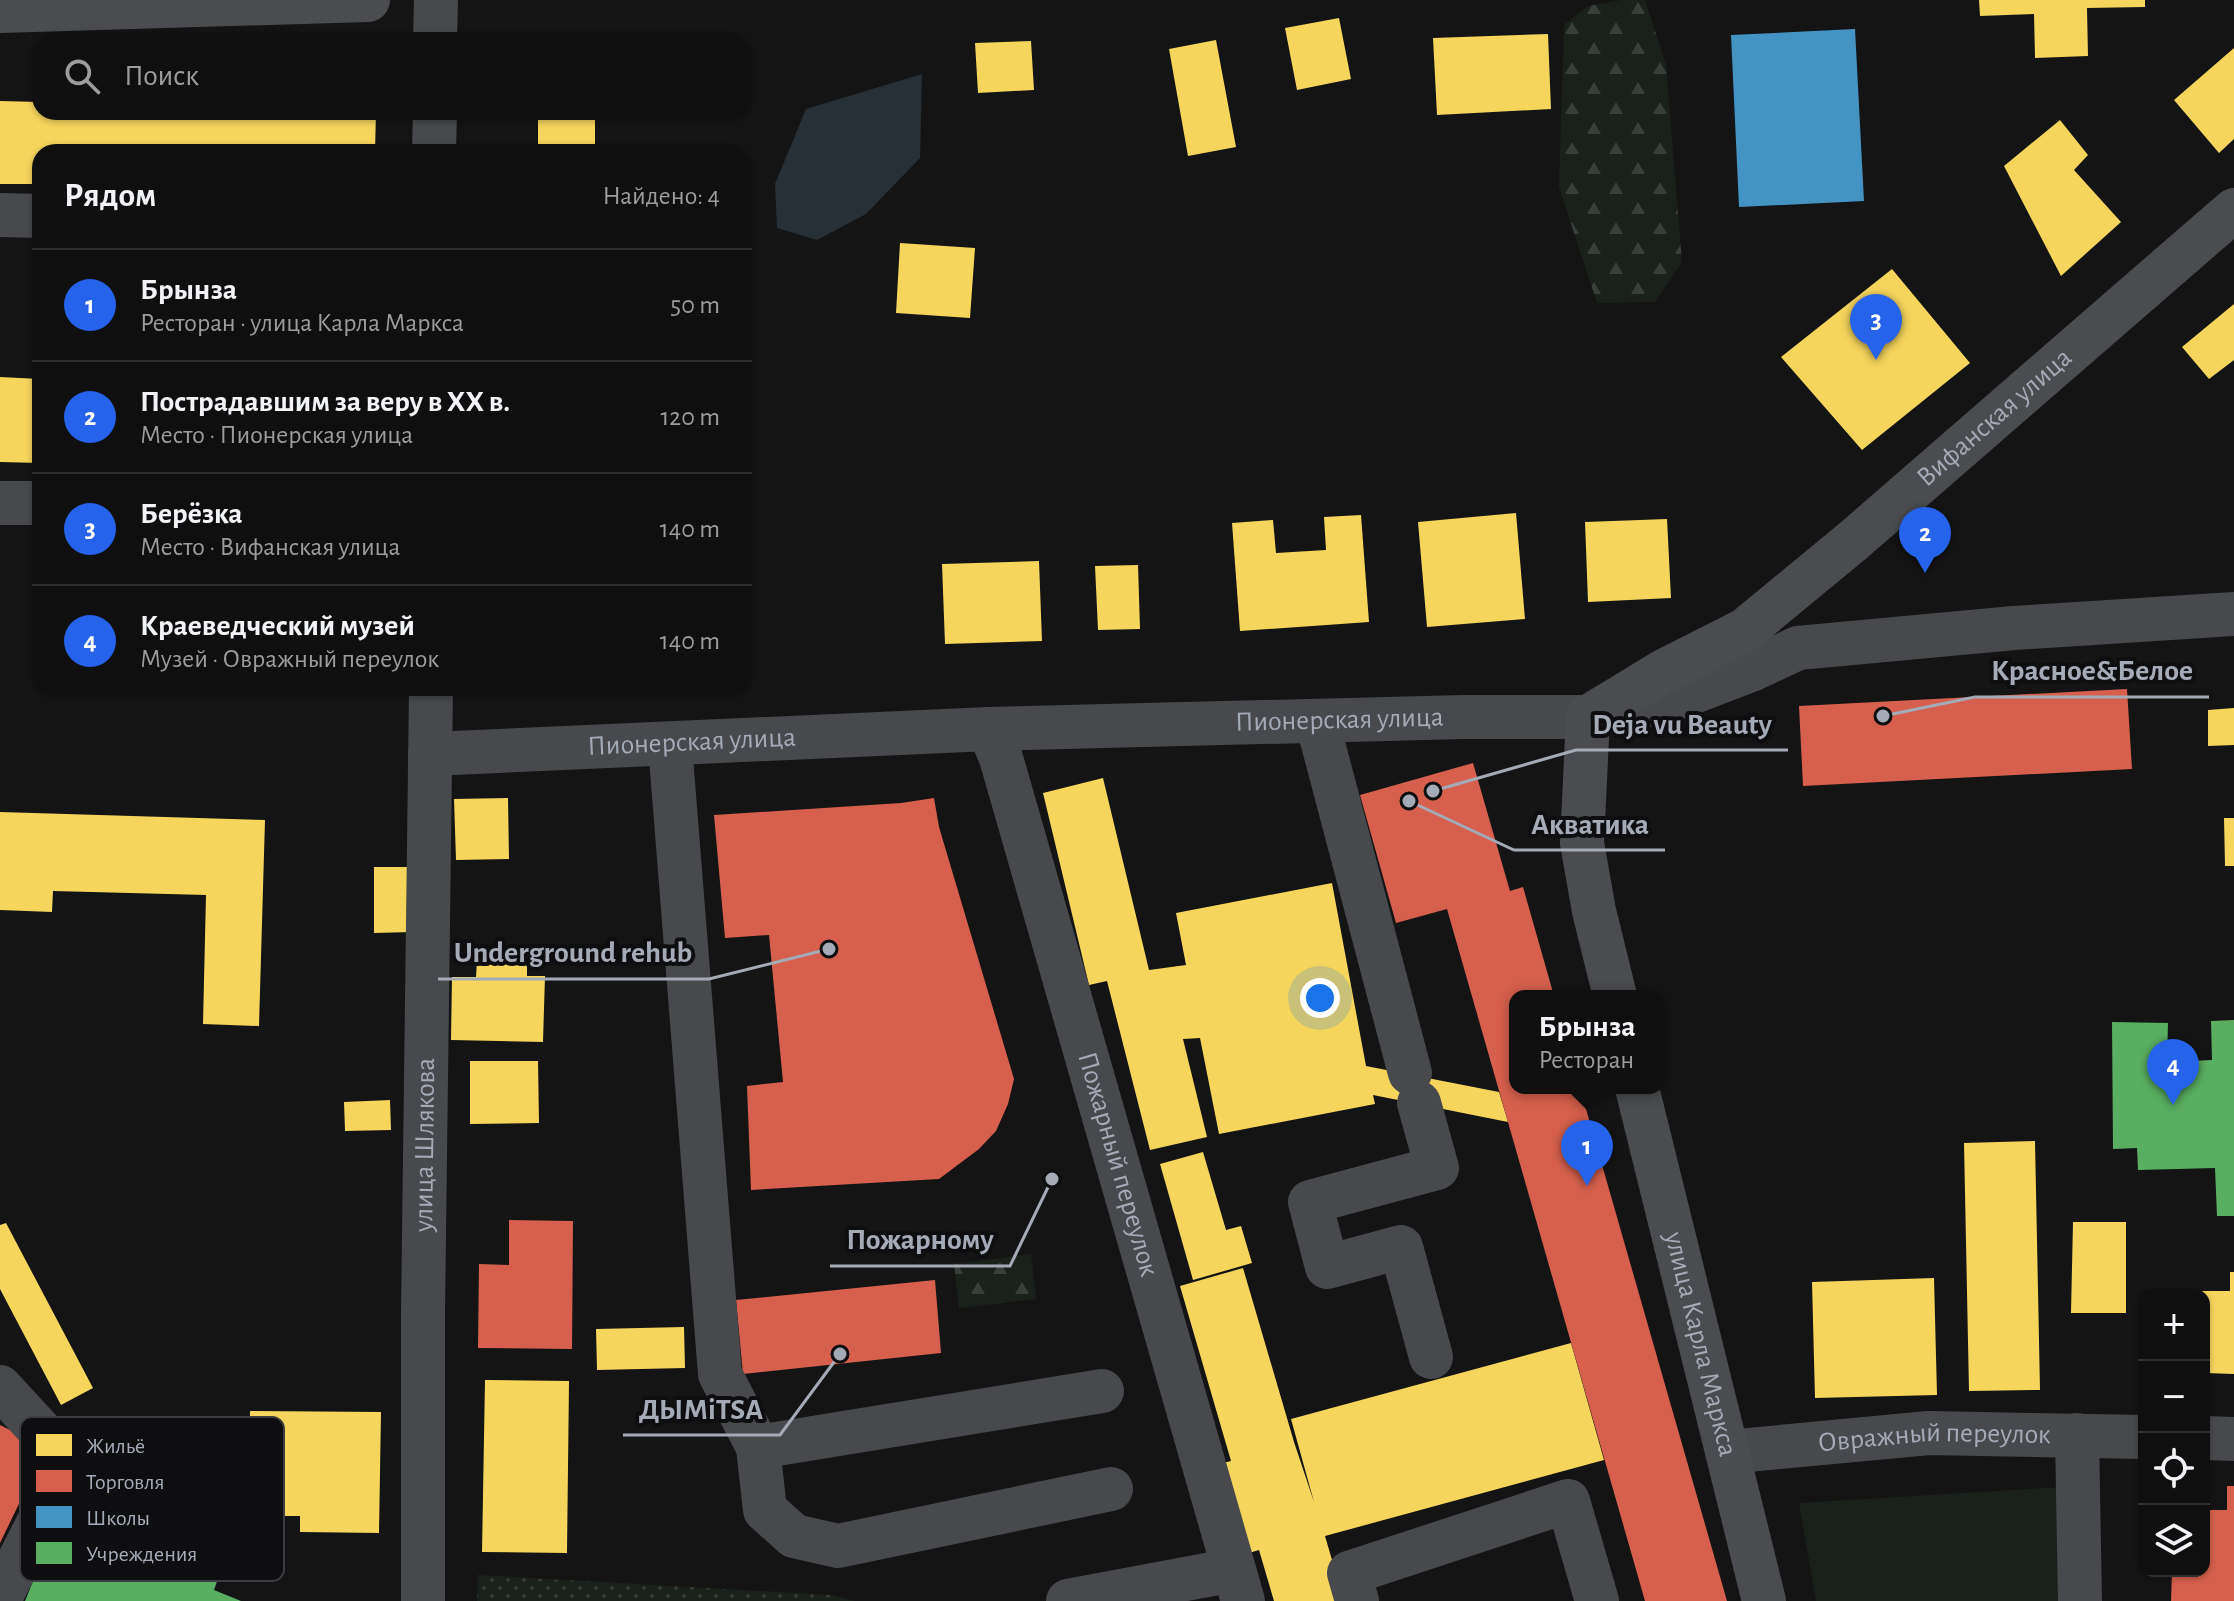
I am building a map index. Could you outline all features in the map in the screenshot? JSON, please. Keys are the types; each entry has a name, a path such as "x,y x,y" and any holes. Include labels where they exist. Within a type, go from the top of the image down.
{"main road":[{"path":"0,11 368,0"},
{"name":"Вифанская улица","path":"1588,717 1662,672 1745,630 1854,540 2234,210"},
{"path":"1588,717 1582,843 1594,911 1614,990"},
{"name":"улица Карла Маркса","path":"1638,1094 1764,1601"}],"street":[{"path":"435,32 436,0"},
{"path":"434,144 435,120"},
{"path":"0,215 32,216"},
{"path":"0,503 32,503"},
{"name":"Пионерская улица","path":"430,754 989,729 1464,717 1588,717 1670,701 1798,648 2014,628 2234,614"},
{"name":"улица Шлякова","path":"423,1601 423,1313 431,696"},
{"path":"1317,721 1437,1168 1310,1202 1327,1267 1401,1247 1431,1357"},
{"name":"Пожарный переулок","path":"989,729 1001,758 1238,1586"},
{"path":"670,745 720,1374 758,1447 765,1510 794,1536 838,1546 1111,1489"},
{"path":"0,1387 28,1417"},
{"path":"758,1447 1102,1391"},
{"name":"Овражный переулок","path":"1727,1452 1929,1433 2138,1437"},
{"path":"2077,1435 2080,1601"},
{"path":"2210,1438 2234,1439"},
{"path":"1357,1601 1349,1573 1568,1501 1597,1601"},
{"path":"0,1598 20,1559"},
{"path":"1068,1601 1238,1586"}],"green space":[{"path":"1622,0 1645,0 1666,65 1682,262 1655,302 1597,303 1559,187 1564,25 1588,6"},
{"path":"1031,1254 1036,1299 959,1308 954,1264"},
{"path":"2061,1487 2060,1601 1816,1601 1799,1503"},
{"path":"478,1575 832,1595 855,1601 477,1601"}],"shaded area":[{"path":"922,74 920,158 866,214 817,240 777,228 775,184 806,109"}],"building: Жильё":[{"path":"1979,0 2145,0 2145,7 2087,8 2088,56 2035,58 2034,14 1980,16"},
{"path":"1339,18 1351,79 1297,90 1285,28"},
{"path":"1548,34 1551,109 1437,115 1433,38"},
{"path":"1216,40 1236,147 1188,156 1169,49"},
{"path":"1031,41 1034,90 978,93 975,43"},
{"path":"2234,48 2234,139 2219,153 2174,100"},
{"path":"0,101 32,102 32,120 376,120 375,144 32,144 32,184 0,184"},
{"path":"538,120 595,120 595,144 538,144"},
{"path":"2060,120 2088,155 2074,170 2121,222 2061,276 2004,166"},
{"path":"900,243 975,248 970,318 896,313"},
{"path":"1892,269 1970,363 1862,450 1781,357"},
{"path":"2234,304 2234,360 2209,379 2182,347"},
{"path":"0,377 32,379 32,463 0,462"},
{"path":"1516,513 1525,619 1427,627 1418,522"},
{"path":"1361,515 1369,622 1240,631 1232,523 1273,520 1276,553 1326,550 1324,517"},
{"path":"1667,519 1671,598 1588,602 1585,522"},
{"path":"1039,561 1042,641 945,644 942,564"},
{"path":"1138,565 1140,629 1098,630 1095,566"},
{"path":"2234,708 2234,745 2208,746 2208,710"},
{"path":"1103,778 1149,970 1186,965 1176,913 1332,883 1366,1066 1499,1092 1508,1122 1373,1095 1375,1104 1219,1134 1200,1038 1183,1039 1207,1137 1150,1150 1107,981 1089,985 1043,793"},
{"path":"508,798 509,859 456,860 454,799"},
{"path":"0,812 265,820 259,1026 203,1024 206,895 53,891 52,912 0,910"},
{"path":"2224,818 2234,818 2234,866 2225,866"},
{"path":"374,867 412,867 412,932 374,933"},
{"path":"477,961 527,962 527,976 545,976 543,1042 451,1040 452,977 476,977"},
{"path":"470,1061 538,1061 539,1123 470,1124"},
{"path":"390,1100 391,1130 345,1131 344,1102"},
{"path":"2035,1141 2040,1390 1969,1391 1964,1143"},
{"path":"1203,1152 1226,1230 1241,1226 1252,1263 1193,1280 1160,1164"},
{"path":"2073,1222 2126,1222 2126,1313 2071,1313"},
{"path":"6,1223 93,1388 61,1405 0,1289 0,1225"},
{"path":"1243,1268 1314,1502 1291,1419 1571,1343 1604,1460 1325,1536 1344,1601 1274,1601 1259,1550 1249,1553 1223,1463 1231,1461 1180,1286"},
{"path":"2230,1272 2234,1272 2234,1374 2210,1373 2210,1291 2230,1291"},
{"path":"1934,1278 1937,1395 1815,1398 1812,1282"},
{"path":"684,1327 685,1368 597,1370 596,1329"},
{"path":"485,1380 569,1381 567,1553 482,1552"},
{"path":"250,1411 381,1412 379,1533 300,1532 300,1516 284,1516 284,1417 250,1417"}],"building: Торговля":[{"path":"2127,689 2132,769 1803,786 1799,706"},
{"path":"1473,763 1510,891 1523,887 1552,990 1509,990 1509,1094 1582,1094 1727,1601 1645,1601 1447,909 1396,923 1360,795"},
{"path":"934,798 939,827 1014,1079 1008,1104 996,1131 979,1149 939,1179 751,1190 747,1086 783,1082 769,935 725,938 714,815 901,803"},
{"path":"509,1220 573,1221 572,1349 478,1348 479,1264 509,1265"},
{"path":"935,1280 941,1353 743,1374 736,1300"},
{"path":"0,1425 20,1435 20,1502 0,1543"},
{"path":"2227,1486 2234,1486 2234,1601 2171,1601 2172,1577 2210,1577 2210,1510 2227,1510"}],"building: Школы":[{"path":"1855,29 1864,201 1739,207 1731,35"}],"building: Учреждения":[{"path":"2234,1020 2234,1216 2217,1216 2215,1168 2138,1170 2137,1148 2113,1149 2112,1022 2168,1023 2167,1062 2212,1060 2211,1021"},
{"path":"33,1581 217,1581 214,1590 241,1601 25,1601"}],"place":[{"name":"Берёзка","path":"1876,360"},
{"name":"Пострадавшим за веру в XX в.","path":"1925,573"},
{"name":"Красное&Белое","path":"1883,716"},
{"name":"Deja vu Beauty","path":"1433,791"},
{"name":"Акватика","path":"1409,801"},
{"name":"Underground rehub","path":"829,949"},
{"name":"Краеведческий музей","path":"2173,1105"},
{"name":"Пожарному","path":"1052,1179"},
{"name":"Брынза","path":"1587,1186"},
{"name":"ДЫМiTSA","path":"840,1354"}]}
